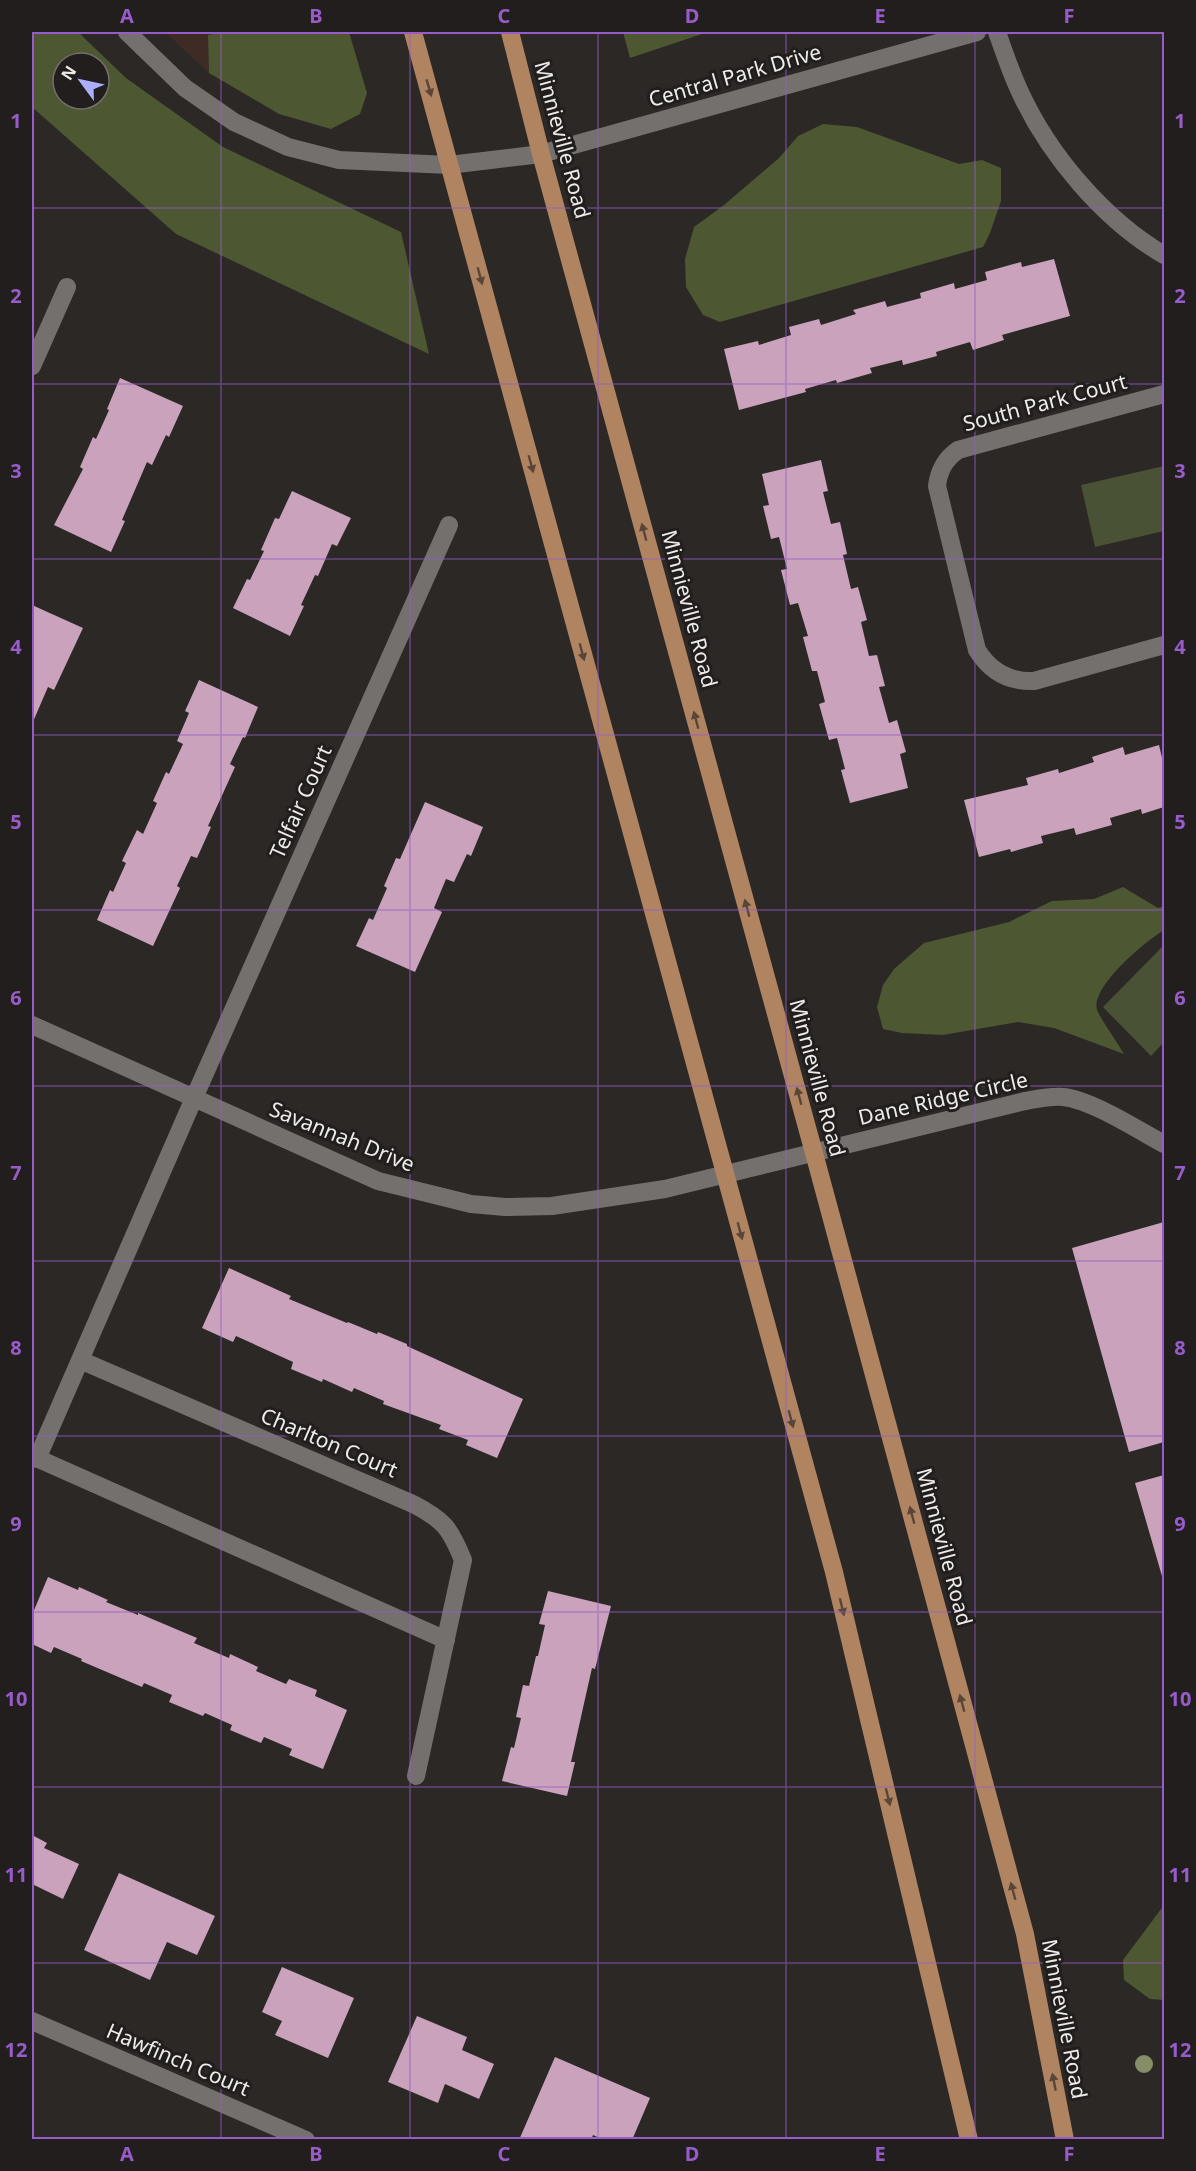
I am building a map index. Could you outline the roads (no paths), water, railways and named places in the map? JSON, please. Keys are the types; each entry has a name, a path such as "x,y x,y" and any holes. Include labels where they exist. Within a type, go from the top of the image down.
{"main road":[{"path":"413,32 834,1572 969,2139"},
{"name":"Minnieville Road","path":"510,32 541,154 814,1153 1024,1934 1065,2139"}],"street":[{"name":"Central Park Drive","path":"127,32 186,88 234,122 288,147 339,160 449,165 541,154 976,32"},
{"path":"997,32 1020,93 1042,133 1063,163 1107,212 1164,255"},
{"path":"32,366 67,287"},
{"name":"South Park Court","path":"1164,394 958,450 944,462 938,476 937,486 977,650 983,660 1000,674 1022,682 1034,681 1164,645"},
{"name":"Telfair Court","path":"194,1098 450,525"},
{"name":"Savannah Drive","path":"32,1025 378,1180 471,1204 505,1207 552,1206 666,1189 724,1175"},
{"name":"Dane Ridge Circle","path":"724,1175 1025,1101 1063,1097 1094,1107 1164,1144"},
{"path":"194,1098 80,1360 34,1457 446,1640"},
{"name":"Charlton Court","path":"80,1360 413,1504 436,1516 453,1535 463,1560 416,1776"},
{"name":"Hawfinch Court","path":"32,2021 306,2139"}]}
